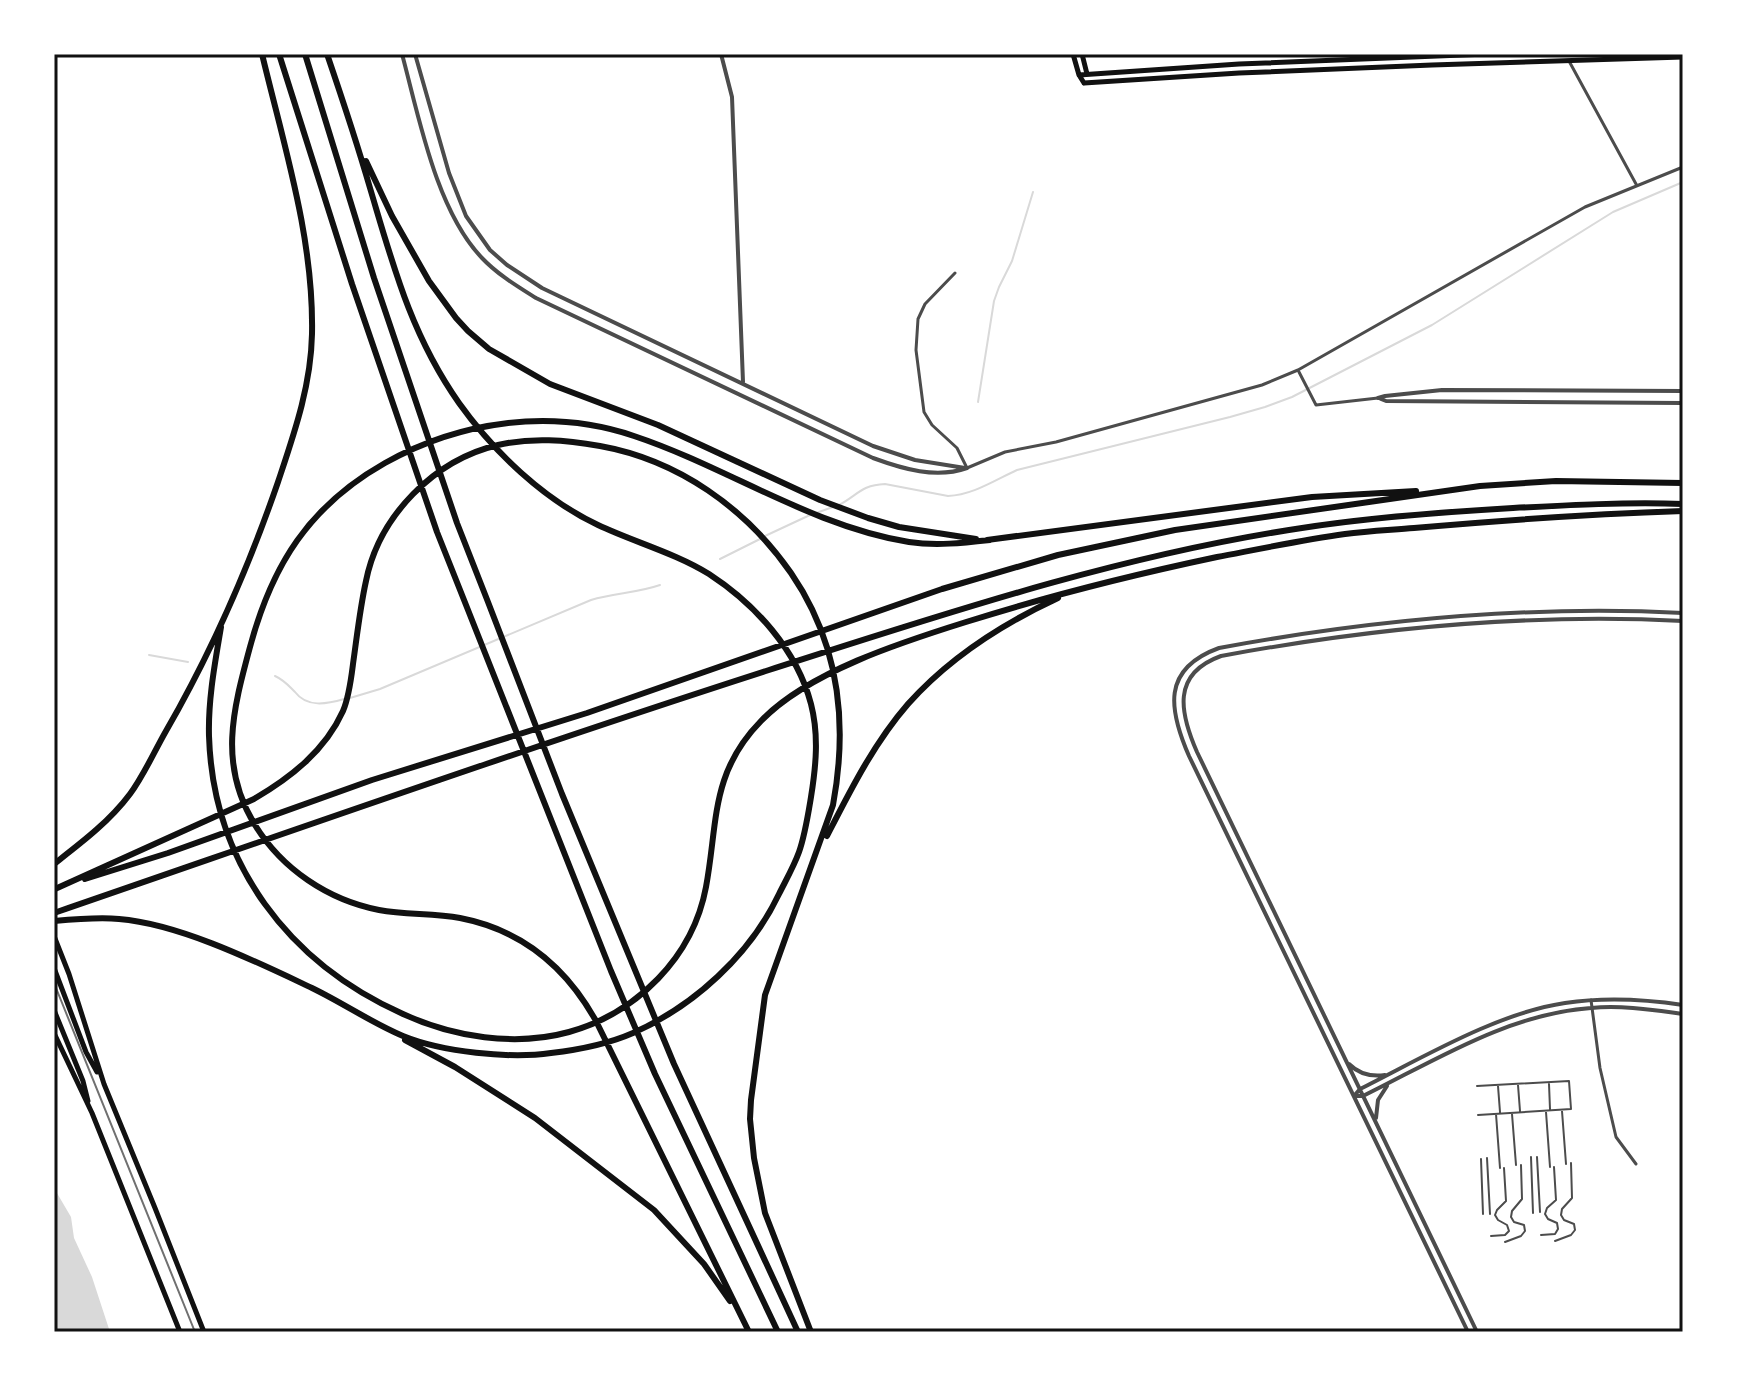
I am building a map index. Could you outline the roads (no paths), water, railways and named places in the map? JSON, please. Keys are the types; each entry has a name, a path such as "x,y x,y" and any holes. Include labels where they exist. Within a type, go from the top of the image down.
{"highway":[{"path":"54,864 91,835 130,794 190,689 221,627 258,539 300,417 312,338 307,247 262,54"},
{"path":"279,54 347,269 437,532 611,971 655,1074 778,1332"},
{"path":"305,54 370,263 457,523 631,962 674,1064 798,1332"},
{"path":"327,54 409,312 445,382 476,425 512,464 546,492 584,518 698,568 729,588 759,615 790,656 802,680 811,704 815,733 815,768 799,853 770,914 740,955 667,1016 628,1035 593,1045 548,1054 501,1055 452,1049 408,1038 371,1020"},
{"path":"355,136 392,216 443,302 478,341 528,373 658,425 846,510 899,527 990,540"},
{"path":"749,1332 596,1021 565,975 541,953 480,923 353,903 313,884 273,850 252,820 233,770 232,726 239,688 271,585 297,539 330,503 375,469 406,451 452,434 503,423 544,421 579,423 633,435 830,519 879,536 940,544 1298,499 1556,481 1683,483"},
{"path":"54,889 213,818 277,785 298,770 316,751 344,710 350,689 366,577 380,538 394,515 430,479 477,451 546,439 614,448 679,473 731,506 755,529 792,575 808,603 828,652 839,704 841,743 833,805 765,995 750,1119 765,1213 811,1332"},
{"path":"54,889 168,853 372,780 587,713 942,589 1058,555 1175,530 1480,486"},
{"path":"54,913 593,727 971,605 1055,581 1215,544 1354,521 1548,506 1683,504"},
{"path":"221,627 209,700 214,781 231,843 250,881 276,920 304,951 345,983 380,1004 446,1030 479,1036 531,1038 572,1031 632,1002 650,987 681,951 701,907 716,806 727,771 747,736 778,705 794,692 837,670 923,636 1033,601 1096,584 1287,543 1349,534 1573,515 1683,511"},
{"path":"816,857 847,796 880,743 907,705 940,672 984,638 1021,615 1096,584"},
{"path":"54,921 120,919 183,933 316,990 455,1067 535,1118 654,1210 704,1264 740,1316"}],"main road":[{"path":"1073,54 1084,83"},
{"path":"1082,54 1087,74 1084,83"},
{"path":"1079,75 1413,55 1487,54"},
{"path":"1084,83 1254,72 1683,57"},
{"path":"54,936 104,1084 204,1332"},
{"path":"54,968 86,1052 104,1084"},
{"path":"54,1010 83,1081 92,1113"},
{"path":"54,1033 92,1113 179,1332"}],"street":[{"path":"402,54 446,202 468,242 500,274 536,298 873,458 904,468 935,473 949,473 1005,452 1056,442 1262,385 1298,370 1585,207 1683,167"},
{"path":"415,54 466,216 490,250 507,265 542,288 886,451 915,460 967,468"},
{"path":"721,54 732,97 743,384"},
{"path":"1447,55 1455,64 1459,54"},
{"path":"1569,61 1637,185"},
{"path":"955,273 925,304 918,319 916,350 924,412 932,425 957,448 967,468"},
{"path":"1298,370 1316,405 1442,390 1683,391"},
{"path":"1378,398 1414,402 1683,403"},
{"path":"1468,1332 1179,734 1173,697 1181,677 1199,657 1219,648 1361,626 1507,614 1683,613"},
{"path":"1477,1332 1189,733 1183,694 1192,676 1203,664 1221,656 1361,634 1507,622 1683,621"},
{"path":"1354,1096 1360,1089 1502,1020 1562,1003 1629,999 1683,1005"},
{"path":"1591,1000 1600,1068 1616,1137 1636,1164"},
{"path":"1354,1096 1363,1096 1475,1040 1535,1017 1592,1008 1636,1008 1683,1014"},
{"path":"1345,1058 1352,1067 1369,1075 1391,1074"},
{"path":"1377,1125 1378,1100 1386,1086 1394,1081"}],"lane":[{"path":"1477,1086 1569,1081 1571,1109 1478,1115"},
{"path":"1541,1235 1555,1234 1558,1229 1557,1223 1545,1214 1556,1196 1548,1138 1549,1082"},
{"path":"1518,1084 1521,1112"},
{"path":"1491,1236 1505,1235 1509,1231 1507,1225 1495,1215 1506,1198 1498,1139 1498,1085"},
{"path":"1562,1110 1566,1164"},
{"path":"1512,1113 1516,1165"},
{"path":"1531,1157 1533,1213"},
{"path":"1537,1157 1540,1212"},
{"path":"1487,1158 1490,1214"},
{"path":"1481,1159 1483,1214"},
{"path":"1555,1241 1571,1235 1575,1230 1574,1224 1564,1220 1561,1215 1573,1194 1571,1163"},
{"path":"1505,1242 1521,1236 1525,1231 1524,1225 1514,1222 1511,1217 1523,1195 1521,1165"}],"waterway":[{"path":"839,505 865,488 885,484 948,496 966,493 1017,470 1230,417 1292,397 1432,325 1613,212 1683,182"},
{"path":"978,402 994,301 1012,261 1033,192"},
{"path":"816,513 833,507"},
{"path":"765,536 810,515"},
{"path":"720,559 760,539"},
{"path":"350,698 380,689 591,600 660,585"},
{"path":"149,655 188,662"},
{"path":"275,676 305,701 324,703 344,699"}],"tram line":[{"path":"54,983 195,1332"}]}
